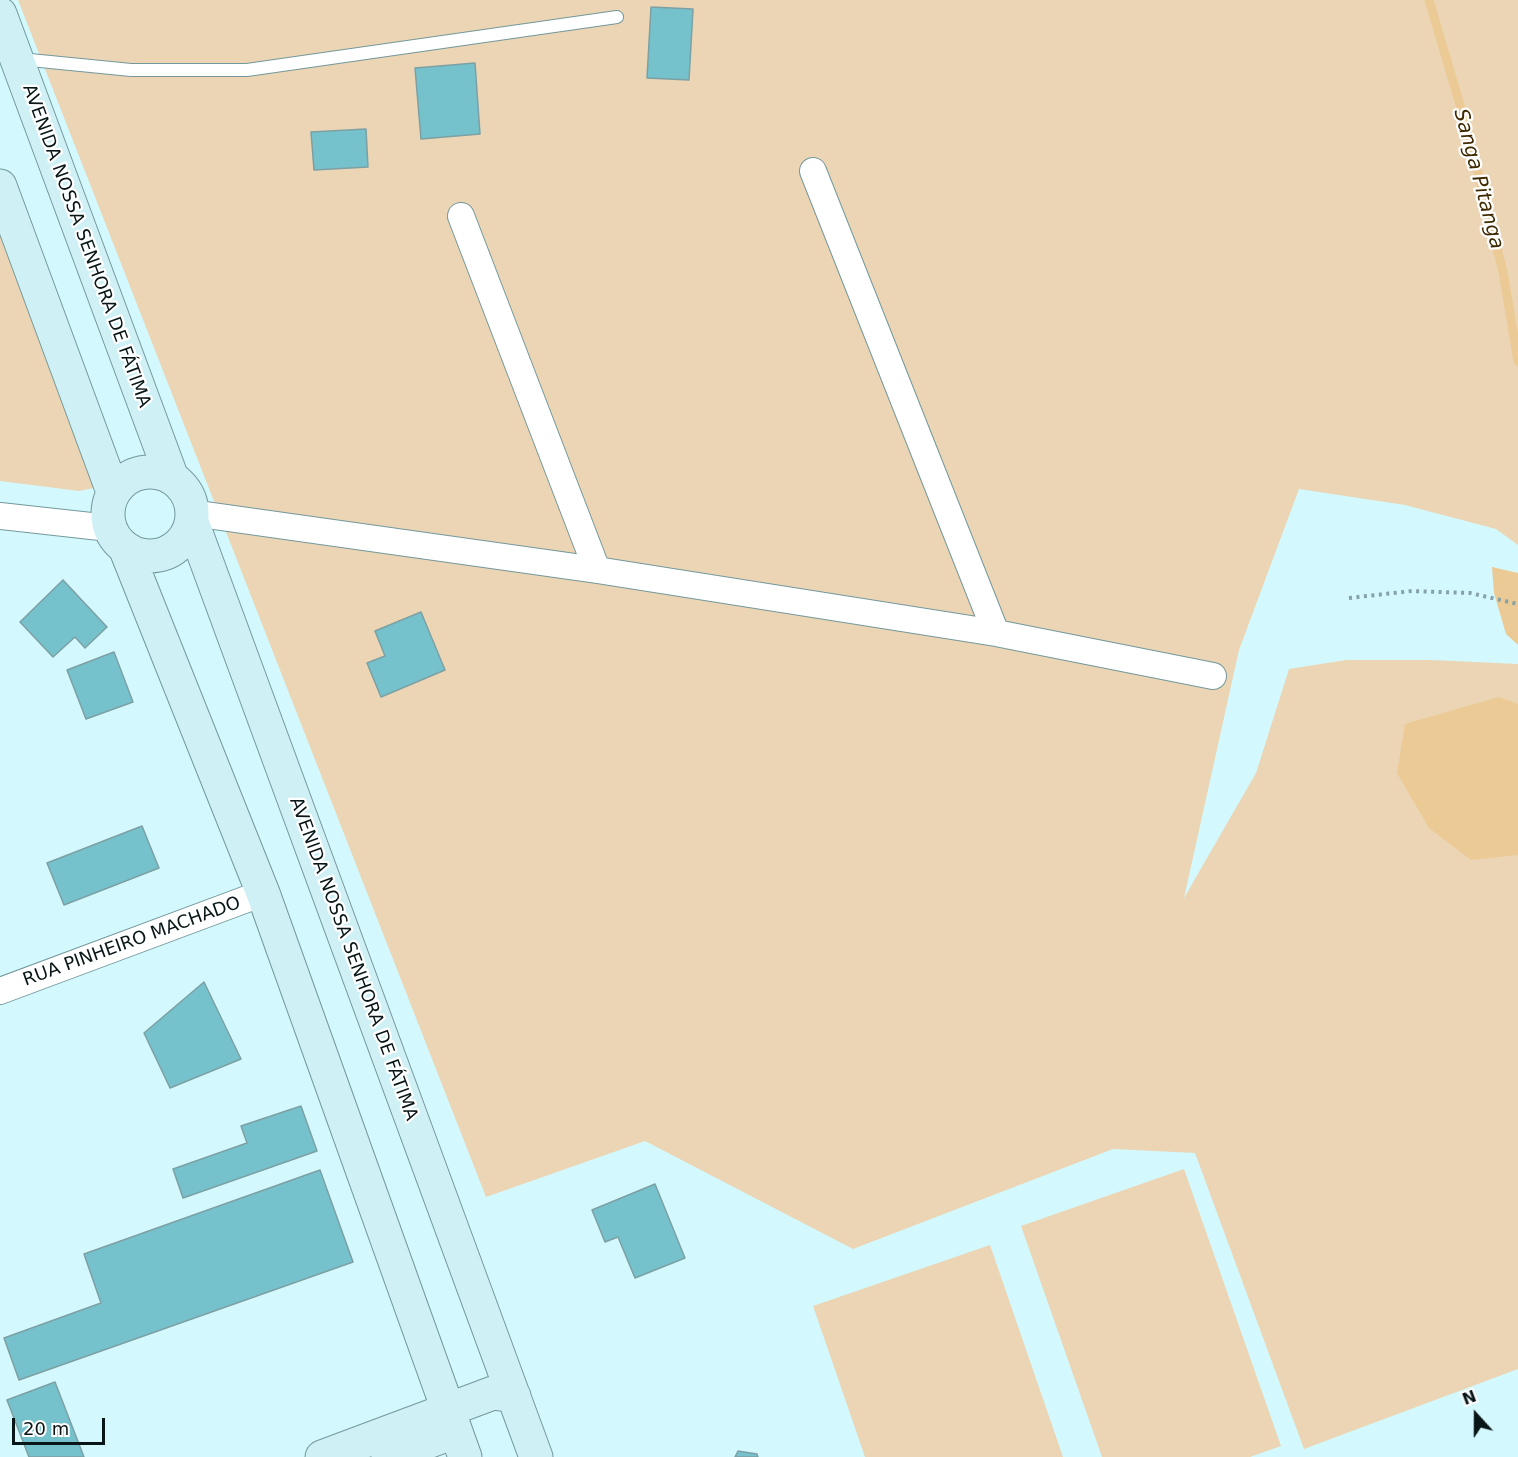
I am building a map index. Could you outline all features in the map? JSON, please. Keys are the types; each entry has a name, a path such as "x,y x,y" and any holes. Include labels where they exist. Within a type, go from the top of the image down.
{"street":[{"name":"AVENIDA NOSSA SENHORA DE FÁTIMA","path":"0,14 172,478 187,493 192,517 536,1457"},
{"path":"813,171 996,633"},
{"path":"0,186 113,492"},
{"path":"460,216 597,570"},
{"path":"172,478 146,472 128,478 113,492 108,509 118,539 263,893 456,1433"},
{"path":"0,516 118,539 149,557 172,551 188,533 192,517 597,570 996,633 1213,676"},
{"name":"RUA PINHEIRO MACHADO","path":"0,991 263,893"},
{"path":"388,1457 456,1433 493,1392 514,1396"},
{"path":"322,1457 456,1433"}],"lane":[{"path":"17,58 131,70 247,70 617,17"}],"path":[{"path":"1349,598 1412,591 1470,593 1518,604"}],"shaded area":[{"path":"18,0 1518,0 1518,545 1496,529 1405,505 1299,489 1239,650 1184,898 1256,773 1289,669 1346,660 1432,660 1518,664 1518,1369 1304,1449 1195,1153 1113,1149 853,1249 645,1141 486,1197"},
{"path":"0,221 94,473 94,488 79,491 0,481"},
{"path":"1492,567 1518,573 1518,645 1506,634 1494,593"},
{"path":"1499,697 1518,704 1518,855 1471,860 1429,828 1397,773 1405,724"},
{"path":"1184,1169 1281,1446 1250,1457 1102,1457 1021,1226"},
{"path":"990,1245 1063,1457 865,1457 813,1306"}],"building":[{"path":"651,7 693,9 689,80 647,78"},
{"path":"475,63 480,134 421,139 415,68"},
{"path":"366,129 368,167 314,170 311,132"},
{"path":"63,580 107,627 85,648 75,637 53,657 20,622"},
{"path":"421,612 445,670 381,697 367,663 385,656 375,631"},
{"path":"114,652 133,702 86,719 67,670"},
{"path":"142,826 159,868 64,905 47,863"},
{"path":"204,982 241,1059 170,1088 144,1033"},
{"path":"301,1106 317,1151 183,1198 173,1169 247,1143 241,1126"},
{"path":"320,1170 353,1262 19,1380 4,1338 101,1303 84,1254"},
{"path":"655,1184 685,1258 635,1278 618,1237 605,1242 592,1210"},
{"path":"55,1382 84,1457 29,1457 7,1400"},
{"path":"738,1451 757,1454 758,1457 735,1457"}],"waterway":[{"name":"Sanga Pitanga","path":"1429,0 1465,122 1503,272 1518,361"}]}
